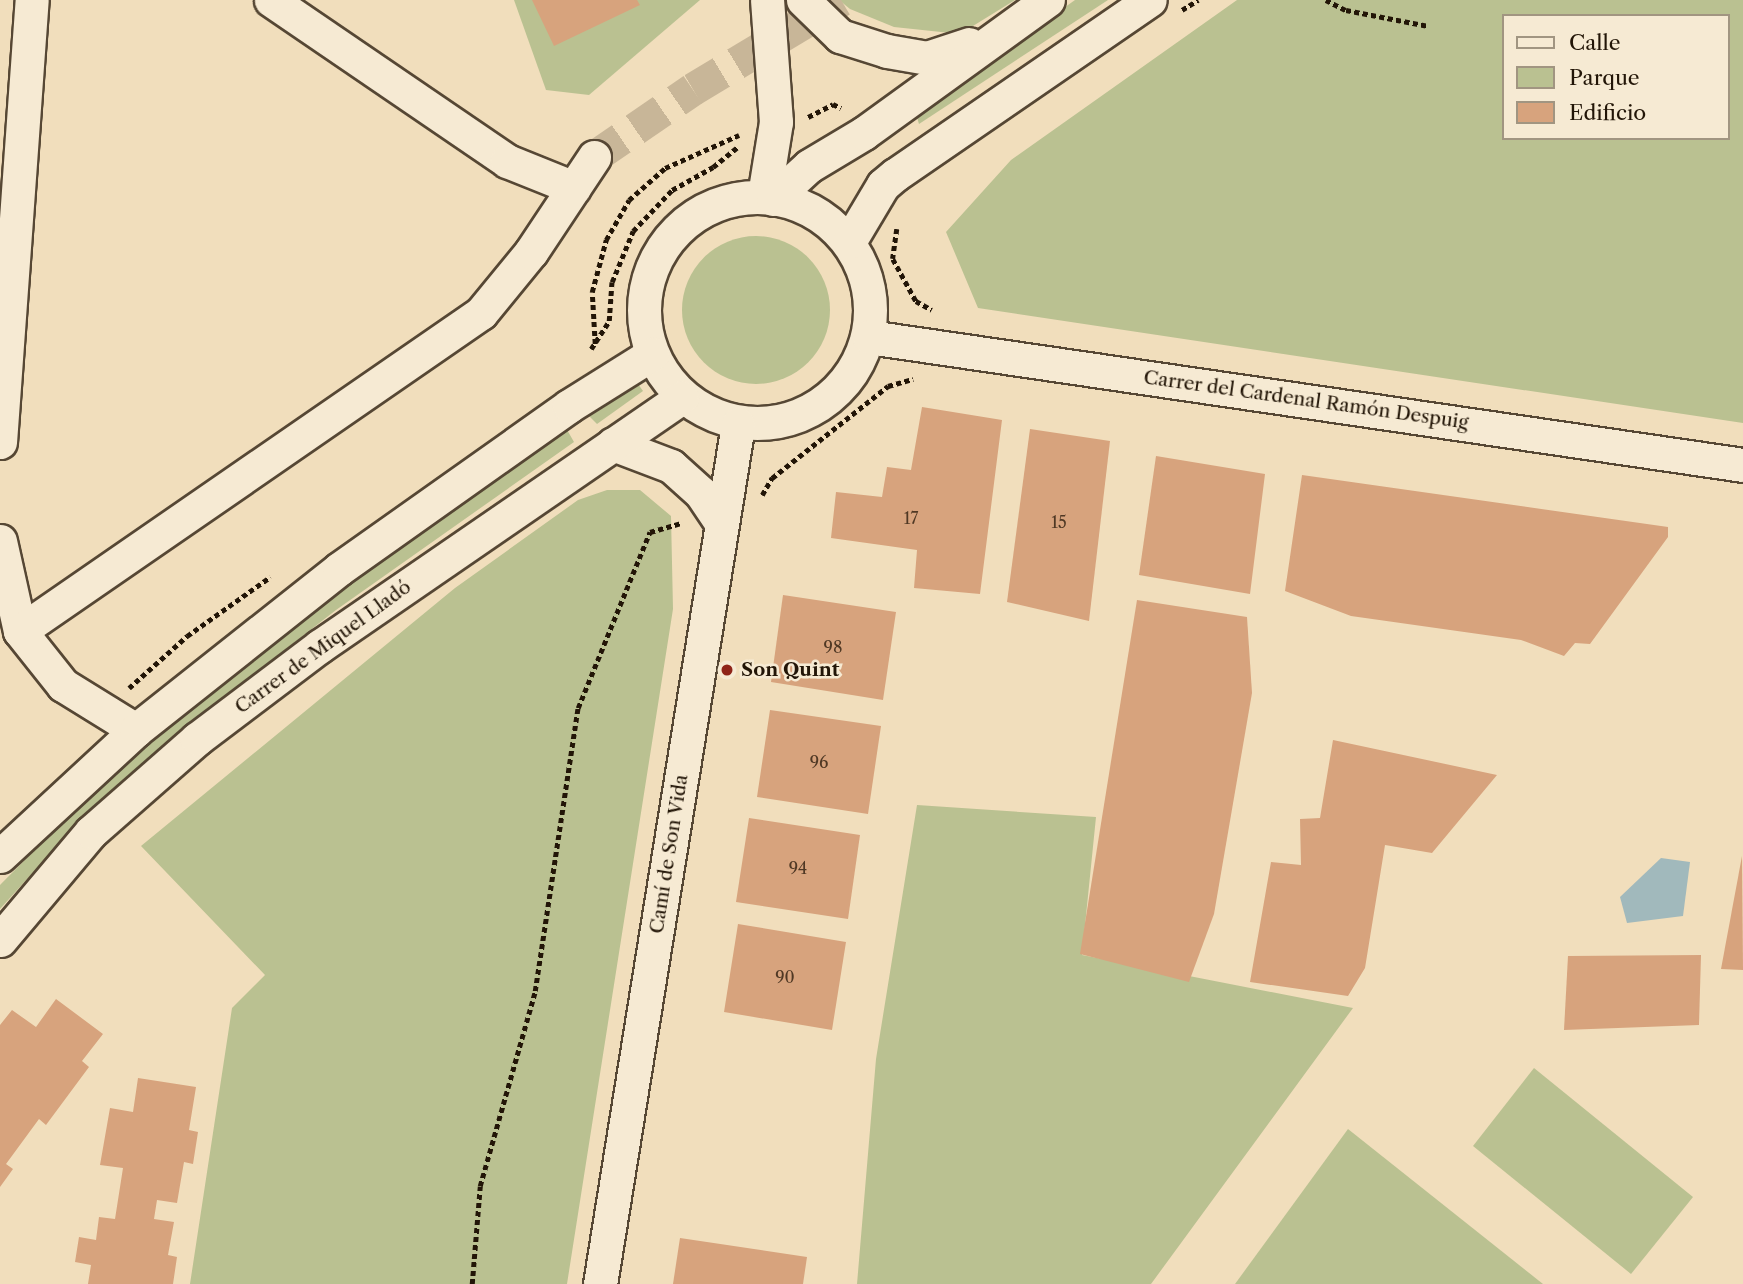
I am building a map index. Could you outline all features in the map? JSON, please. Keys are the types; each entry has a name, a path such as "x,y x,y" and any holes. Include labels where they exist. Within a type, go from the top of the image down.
{"street":[{"path":"0,442 32,0"},
{"path":"271,0 507,161 574,188"},
{"path":"766,0 774,130 768,197"},
{"path":"803,0 840,36 887,51 927,58 994,36"},
{"path":"768,197 809,166 857,138 994,36 1048,0"},
{"path":"849,242 892,195 1150,0"},
{"path":"20,631 481,313 531,252 594,157"},
{"path":"768,197 812,209 849,242 870,287 869,337 843,388 795,419 738,424 708,414 682,397 652,354 643,309 653,264 680,226 719,202 768,197"},
{"name":"Carrer del Cardenal Ramón Despuig","path":"869,337 1743,465"},
{"path":"0,856 136,730 340,569 569,406 652,354"},
{"name":"Carrer de Miquel Lladó","path":"0,940 92,832 197,739 320,646 682,397"},
{"name":"Camí de Son Vida","path":"600,1284 720,521 738,424"},
{"path":"613,444 671,466 701,493 720,521"},
{"path":"0,541 20,631 63,685 136,730"}],"path":[{"path":"1326,0 1346,10 1428,26"},
{"path":"595,347 592,292 606,240 629,200 665,168 799,122 833,104 850,113 857,138"},
{"path":"592,356 609,321 612,282 633,231 672,190 713,167 735,148 774,130 821,118 836,123 857,138"},
{"path":"760,499 772,478 888,386 932,374 935,312 916,301 894,259 892,195"},
{"path":"583,355 595,347"},
{"path":"472,1284 480,1186 535,991 578,708 650,532 686,522 681,513"},
{"path":"104,710 187,636 277,571"}],"green space":[{"path":"514,0 700,0 589,95 546,90"},
{"path":"839,0 1015,0 960,34 894,27 850,9"},
{"path":"1075,0 1108,0 919,124 916,114"},
{"path":"1237,0 1743,0 1743,423 978,308 946,232 1011,160"},
{"path":"756,236 784,242 808,258 824,282 830,310 824,338 808,362 784,378 756,384 728,378 704,362 688,338 682,310 688,282 704,258 728,242"},
{"path":"638,384 643,391 597,424 588,415"},
{"path":"566,428 574,442 336,610 204,713 73,828 0,909 0,885 131,753 342,585"},
{"path":"607,490 640,490 671,516 673,609 567,1284 190,1284 232,1008 265,975 141,846 455,588 578,500"},
{"path":"917,805 1096,817 1082,955 1353,1008 1151,1284 857,1284 876,1059"},
{"path":"1534,1068 1693,1197 1631,1274 1473,1146"},
{"path":"1348,1129 1543,1284 1235,1284"}],"water":[{"path":"1661,858 1690,862 1683,916 1627,923 1620,897"}],"building":[{"path":"532,0 637,0 640,5 554,46"},
{"path":"922,407 1002,420 980,594 914,588 917,550 831,538 836,492 882,497 887,467 911,470"},
{"path":"1030,429 1110,441 1089,621 1007,602"},
{"path":"1156,456 1265,474 1250,594 1139,575"},
{"path":"1302,475 1668,527 1668,537 1590,644 1575,643 1564,656 1521,640 1351,616 1285,591"},
{"path":"783,595 896,612 883,700 771,682"},
{"path":"1137,600 1247,617 1252,693 1214,914 1189,982 1080,954"},
{"path":"770,710 881,726 868,814 757,797"},
{"path":"1333,740 1497,775 1432,853 1385,845 1365,968 1348,996 1250,982 1271,862 1301,865 1300,819 1320,818"},
{"path":"749,818 860,835 848,919 736,902"},
{"path":"1742,856 1743,970 1721,969"},
{"path":"738,924 846,942 832,1030 724,1012"},
{"path":"1701,955 1699,1025 1564,1030 1568,956"},
{"path":"56,999 103,1034 82,1061 89,1067 46,1125 39,1119 6,1164 13,1169 0,1187 0,1025 12,1010 36,1027"},
{"path":"138,1078 196,1087 189,1130 198,1132 193,1164 184,1162 177,1203 157,1200 154,1219 174,1222 168,1255 177,1257 173,1284 88,1284 91,1265 75,1262 79,1237 96,1240 99,1217 115,1219 123,1168 100,1165 110,1108 133,1112"},
{"path":"680,1238 807,1257 803,1284 673,1284"}],"tunnel":[{"path":"594,157 693,89 841,0"}],"place":[{"name":"Son Quint","path":"727,670"}]}
